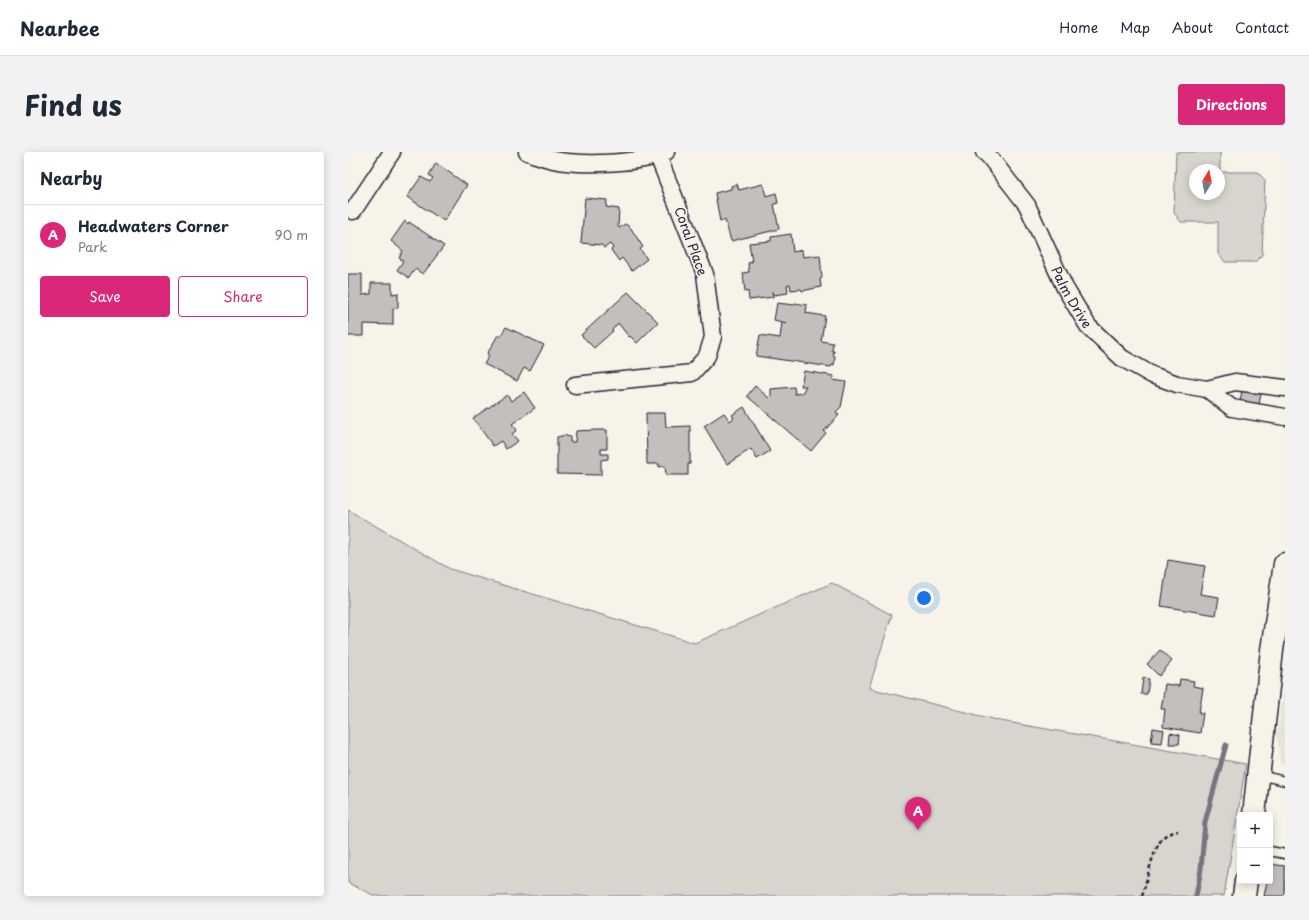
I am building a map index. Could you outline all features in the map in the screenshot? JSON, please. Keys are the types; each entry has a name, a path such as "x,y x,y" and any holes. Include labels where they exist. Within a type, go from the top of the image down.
{"street":[{"path":"353,211 392,152"},
{"path":"527,152 559,162 623,162 662,154"},
{"name":"Palm Drive","path":"984,152 988,155 1027,205 1065,288 1088,326 1122,358 1152,375 1177,384 1207,389 1235,382 1285,388"},
{"name":"Coral Place","path":"575,385 692,373 708,356 713,337 704,274 662,154"},
{"name":"Palm Drive","path":"1207,389 1232,408 1285,417"},
{"path":"1254,812 1272,650 1285,564"},
{"path":"1244,896 1246,884"}],"lane":[{"path":"1259,775 1285,781"},
{"path":"1273,852 1285,854"}],"path":[{"path":"1142,896 1150,863 1165,835 1178,831"}],"shaded area":[{"path":"1176,152 1220,152 1220,164 1189,164 1189,200 1225,200 1225,172 1257,172 1265,180 1262,255 1255,262 1225,262 1218,254 1218,222 1181,222 1174,213"},
{"path":"348,510 450,569 695,643 832,583 892,615 869,688 1001,721 1246,764 1224,896 375,896 348,883"},
{"path":"1285,682 1285,765 1280,764 1277,733"}],"building":[{"path":"436,163 467,185 444,221 407,197 421,177 430,182 433,178 429,175"},
{"path":"737,184 739,190 763,184 766,196 776,193 778,203 774,204 779,229 731,241 725,220 720,222 715,193 731,189 731,186"},
{"path":"585,198 607,200 606,207 619,209 619,228 625,224 630,227 643,247 640,249 647,259 632,271 622,258 619,261 611,250 613,248 610,244 604,248 602,245 581,243"},
{"path":"405,221 408,224 409,222 444,246 423,274 415,269 409,278 397,270 403,261 399,258 403,251 391,241"},
{"path":"791,234 793,252 802,250 803,257 820,255 822,278 820,279 821,287 802,291 801,289 791,290 790,284 787,285 788,293 774,295 772,291 773,297 749,300 748,291 745,292 743,273 749,272 748,263 752,262 749,243 771,241 771,237"},
{"path":"348,274 362,274 362,295 371,294 371,283 392,283 392,294 398,293 398,308 393,309 393,325 363,324 363,336 348,336"},
{"path":"628,292 658,322 637,343 630,336 629,337 618,323 612,330 613,331 594,348 581,335"},
{"path":"777,303 807,305 806,313 825,316 821,341 833,343 832,351 834,351 833,355 835,356 834,365 831,367 756,356 760,335 780,338 782,322 774,320"},
{"path":"506,327 544,345 530,371 524,368 517,381 484,364 489,356 487,354 498,335 500,337"},
{"path":"804,371 834,376 833,380 846,382 841,407 836,412 839,415 824,431 826,433 811,451 747,396 755,386 769,398 771,396 771,389 794,387 795,394 802,393 806,386 801,386"},
{"path":"1242,390 1261,393 1259,405 1240,402"},
{"path":"524,392 535,408 512,424 517,430 512,434 518,441 506,449 501,441 493,446 473,418 507,395 511,401"},
{"path":"744,407 770,451 757,459 751,449 727,464 704,426 724,413 730,421 734,418 732,415"},
{"path":"646,413 665,413 666,427 690,426 690,464 688,464 688,475 666,475 665,466 659,467 659,464 647,464"},
{"path":"607,430 607,449 601,449 601,454 608,454 608,459 601,460 601,475 557,474 557,437 566,435 570,437 570,442 575,442 576,431"},
{"path":"1168,560 1205,566 1200,594 1219,597 1216,615 1161,606"},
{"path":"1160,650 1172,661 1159,676 1147,664"},
{"path":"1143,678 1149,679 1147,694 1141,694"},
{"path":"1180,679 1194,681 1193,686 1203,688 1199,713 1203,713 1200,733 1163,727 1165,709 1161,709 1165,684 1179,686"},
{"path":"1153,728 1164,730 1162,743 1151,742"},
{"path":"1170,733 1180,735 1179,744 1169,744"},
{"path":"1273,864 1285,866 1285,896 1264,896 1266,884 1273,884"}],"waterway":[{"path":"1196,896 1201,869 1205,822 1226,745"}],"place":[{"name":"Headwaters Corner","path":"918,830"}]}
